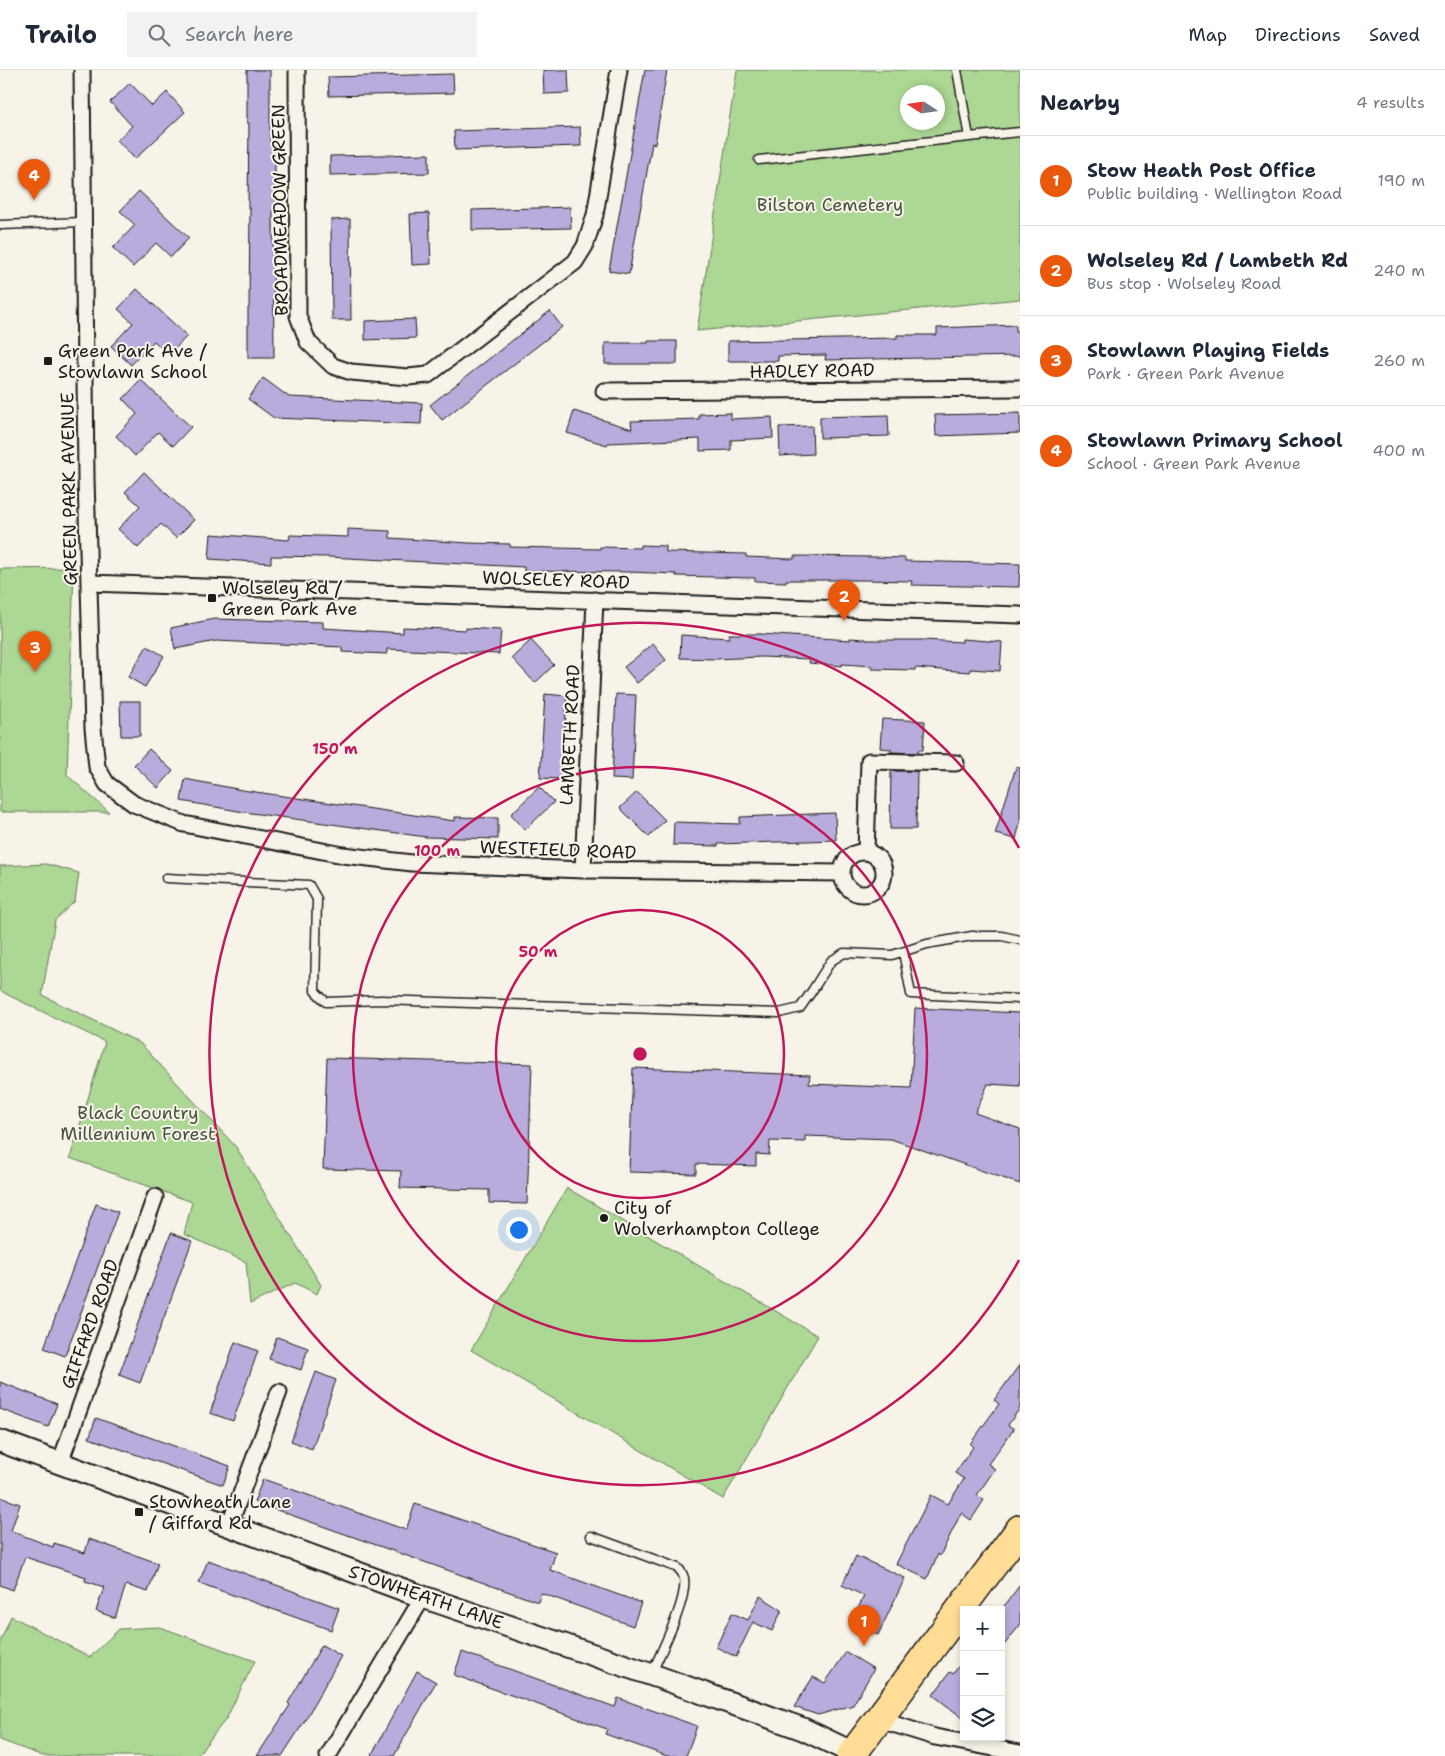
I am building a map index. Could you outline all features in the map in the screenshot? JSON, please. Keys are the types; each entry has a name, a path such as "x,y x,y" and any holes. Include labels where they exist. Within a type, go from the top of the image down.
{"highway":[{"path":"852,1754 1020,1529"}],"street":[{"name":"GREEN PARK AVENUE","path":"82,70 86,478 93,728 97,767 107,784"},
{"name":"BROADMEADOW GREEN","path":"297,70 298,316 308,342 333,366 351,372 408,377 428,375 575,262 585,246 595,215 620,70"},
{"name":"HADLEY ROAD","path":"604,392 1020,388"},
{"name":"WOLSELEY ROAD","path":"90,583 1020,615"},
{"name":"LAMBETH ROAD","path":"583,870 595,600"},
{"path":"866,852 869,761 956,763"},
{"name":"WESTFIELD ROAD","path":"107,784 134,804 184,824 343,855 412,863 583,870 842,873"},
{"path":"866,852 873,854 882,864 884,878 877,889 865,894 858,894 846,886 842,873 843,866 852,855 866,852"},
{"name":"GIFFARD ROAD","path":"60,1463 155,1197"},
{"path":"229,1526 279,1392"},
{"name":"STOWHEATH LANE","path":"0,1440 423,1597 651,1674 803,1729 852,1754"},
{"path":"328,1756 423,1597"},
{"path":"877,1719 989,1751 1020,1753"}],"lane":[{"path":"957,70 969,138"},
{"path":"759,160 1020,132"},
{"path":"0,225 84,222"},
{"path":"166,878 309,885 317,899 315,991 326,1002 381,1000 780,1013 800,1008 830,961 844,953 892,955 927,944 972,936 1002,936 1020,940"},
{"path":"903,952 911,994 1019,1000"},
{"path":"591,1536 678,1568 684,1575 684,1590 677,1613 651,1674"}],"green space":[{"name":"Bilston Cemetery","path":"737,70 1020,70 1020,299 697,331"},
{"path":"74,568 67,775 109,812 0,812 0,569"},
{"name":"Black Country Millennium Forest","path":"46,864 79,873 75,901 55,920 42,995 140,1043 236,1147 321,1285 317,1294 295,1283 250,1304 246,1262 184,1234 192,1202 70,1158 105,1042 0,990 0,866"},
{"path":"567,1188 818,1336 723,1499 471,1350"},
{"path":"11,1616 90,1657 119,1629 160,1627 255,1661 226,1719 197,1756 43,1756 0,1740 0,1642"}],"building":[{"path":"247,70 270,70 270,143 275,143 276,189 276,208 273,208 274,358 248,358 250,208 248,208 249,123 247,123"},
{"path":"543,70 568,70 569,93 544,94"},
{"path":"645,70 667,70 655,144 652,143 629,274 609,271"},
{"path":"453,74 454,93 329,96 328,77"},
{"path":"130,83 152,106 167,92 185,112 135,159 117,140 132,126 110,102"},
{"path":"580,127 581,146 455,150 454,131"},
{"path":"429,154 429,173 330,175 330,156"},
{"path":"139,191 189,238 171,257 156,243 133,267 113,248 135,225 120,211"},
{"path":"570,207 571,228 472,230 472,210"},
{"path":"429,213 431,264 412,265 410,214"},
{"path":"350,219 351,320 332,320 331,220"},
{"path":"137,289 187,336 169,355 154,341 131,365 111,346 133,323 118,309"},
{"path":"550,311 562,327 442,420 430,405"},
{"path":"415,319 416,338 365,340 365,321"},
{"path":"1016,325 1016,332 1020,332 1020,356 825,360 826,355 778,356 778,361 728,361 728,341 897,338 897,335 937,335 937,328"},
{"path":"648,341 677,341 677,364 605,364 605,343 648,343"},
{"path":"263,378 289,397 422,403 421,424 274,418 248,399"},
{"path":"141,380 191,427 173,446 158,432 135,456 116,436 137,414 123,399"},
{"path":"574,411 632,429 631,421 699,419 699,414 731,413 731,419 772,417 773,438 731,440 731,450 700,451 700,439 608,443 607,445 567,433"},
{"path":"1020,413 1020,433 936,436 935,415"},
{"path":"888,415 889,436 820,438 820,417"},
{"path":"812,426 813,454 780,456 779,427"},
{"path":"144,472 194,520 176,538 161,524 138,548 118,529 140,506 125,492"},
{"path":"348,529 390,531 390,538 510,544 510,547 600,549 600,547 640,548 640,545 666,546 666,552 746,554 746,557 794,559 794,556 874,557 905,558 905,561 1020,564 1019,587 911,585 912,581 786,580 786,582 755,581 755,578 676,576 676,574 630,572 524,571 524,567 328,557 271,556 271,563 209,559 211,534 289,540 290,535 348,537"},
{"path":"214,619 323,622 323,628 403,633 403,627 501,630 499,654 387,649 387,654 342,652 342,647 216,641 175,649 171,628"},
{"path":"729,634 761,634 850,640 850,638 962,642 962,639 1002,642 1000,671 970,669 970,672 915,668 915,670 872,669 872,666 809,663 810,659 762,657 680,658 681,635 729,638"},
{"path":"531,640 554,665 535,683 512,658"},
{"path":"653,644 666,660 637,683 624,667"},
{"path":"147,646 164,656 145,687 128,677"},
{"path":"545,694 567,696 562,779 540,778"},
{"path":"616,694 636,695 632,780 612,779"},
{"path":"120,701 140,701 140,736 121,736"},
{"path":"882,719 925,721 923,750 918,750 918,753 891,752 891,749 880,748"},
{"path":"149,749 173,771 158,788 134,765"},
{"path":"1016,767 1020,768 1020,823 1016,839 995,834"},
{"path":"891,771 917,771 916,829 890,829"},
{"path":"185,779 242,790 455,821 455,817 498,818 498,839 426,837 244,812 181,801"},
{"path":"539,787 554,802 525,830 511,814"},
{"path":"637,792 665,820 649,837 620,808"},
{"path":"835,813 836,840 718,844 718,846 673,845 674,822 740,824 740,817"},
{"path":"915,1008 1020,1013 1020,1086 988,1084 975,1113 1020,1129 1020,1184 891,1139 805,1136 805,1142 770,1141 769,1155 756,1154 756,1166 696,1164 696,1174 629,1172 633,1068 810,1075 809,1084 911,1088"},
{"path":"327,1058 532,1064 527,1204 489,1203 489,1190 400,1188 401,1171 323,1169"},
{"path":"96,1204 118,1212 65,1356 44,1348"},
{"path":"171,1233 192,1241 140,1383 119,1375"},
{"path":"277,1337 308,1348 301,1370 269,1359"},
{"path":"235,1342 258,1351 233,1421 210,1413"},
{"path":"1020,1364 1020,1408 1008,1425 1014,1429 988,1464 995,1469 977,1495 984,1500 971,1520 961,1513 940,1556 938,1554 927,1579 896,1564 931,1495 948,1504 964,1479 955,1473 973,1447 970,1444 999,1404 994,1400"},
{"path":"316,1372 336,1380 312,1449 291,1441"},
{"path":"0,1382 57,1404 48,1427 0,1409"},
{"path":"96,1418 230,1466 223,1485 89,1438"},
{"path":"263,1479 406,1530 415,1504 556,1552 550,1570 641,1603 633,1626 541,1593 538,1602 254,1502"},
{"path":"0,1497 20,1504 11,1531 53,1547 54,1543 85,1553 89,1539 158,1563 148,1592 126,1585 115,1618 96,1611 104,1587 85,1581 86,1577 25,1557 13,1590 0,1585"},
{"path":"856,1556 905,1578 878,1635 851,1623 864,1596 842,1585"},
{"path":"208,1560 339,1608 331,1630 199,1583"},
{"path":"1020,1585 1020,1625 1005,1644 1005,1606"},
{"path":"760,1596 782,1610 772,1631 753,1622 736,1657 716,1647 732,1613 748,1620"},
{"path":"322,1645 341,1656 304,1722 282,1756 257,1756 290,1705 288,1703"},
{"path":"462,1652 615,1707 618,1698 697,1726 686,1756 667,1756 605,1734 607,1729 454,1675"},
{"path":"846,1652 874,1669 853,1705 818,1715 794,1707 813,1677 825,1683"},
{"path":"960,1664 960,1716 933,1695 950,1672 953,1674"},
{"path":"417,1671 436,1682 394,1756 371,1756"}],"place":[{"name":"Stowlawn Primary School","path":"34,200"},
{"name":"Green Park Ave / Stowlawn School","path":"48,361"},
{"name":"Wolseley Rd / Green Park Ave","path":"212,598"},
{"name":"Wolseley Rd / Lambeth Rd","path":"844,621"},
{"name":"Stowlawn Playing Fields","path":"35,672"},
{"name":"City of Wolverhampton College","path":"604,1218"},
{"name":"Stowheath Lane / Giffard Rd","path":"139,1512"},
{"name":"Stow Heath Post Office","path":"864,1646"}]}
